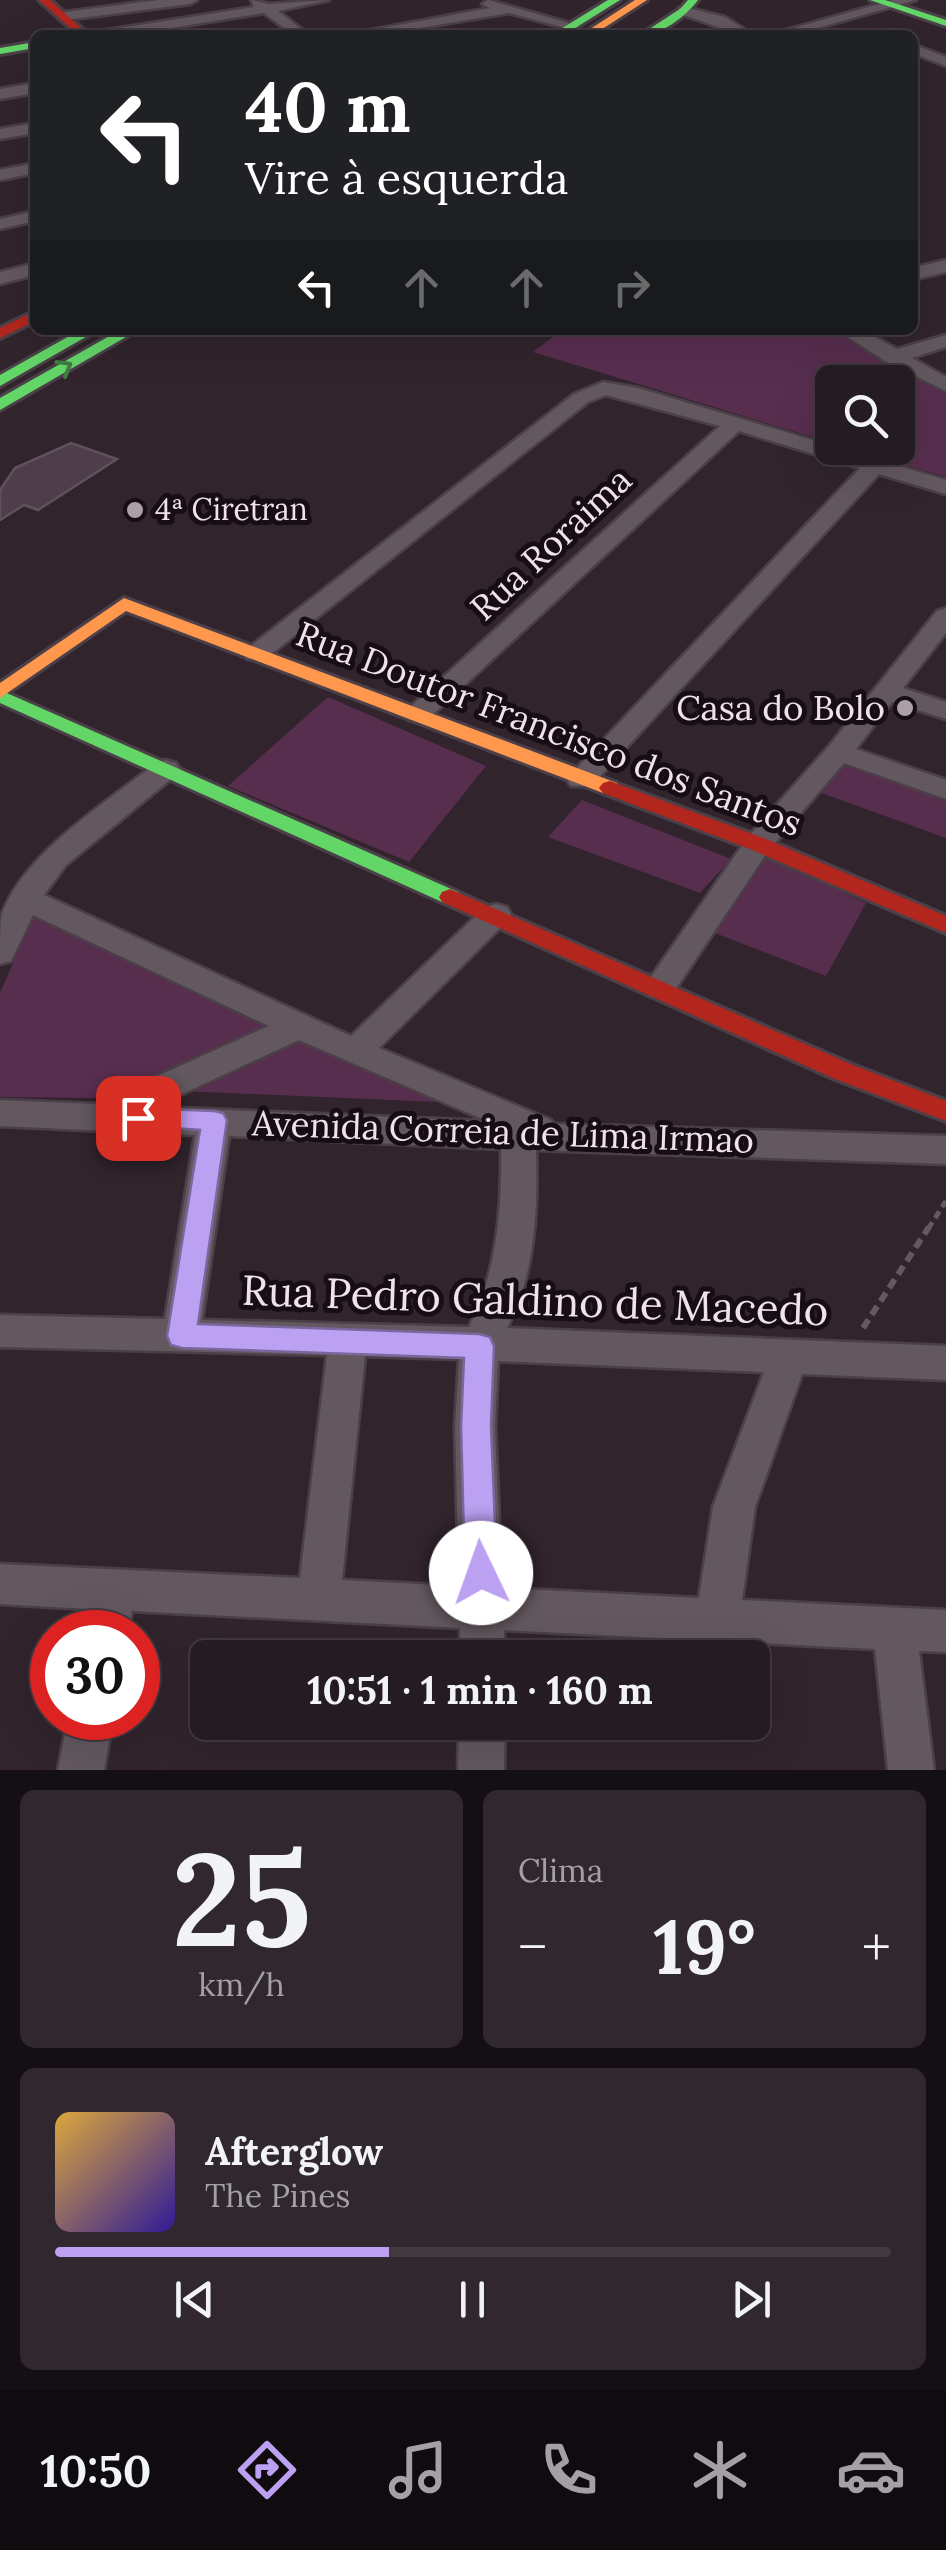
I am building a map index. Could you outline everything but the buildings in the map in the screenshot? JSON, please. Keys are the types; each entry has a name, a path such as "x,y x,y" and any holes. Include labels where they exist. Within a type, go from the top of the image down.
{"main road":[{"path":"44,0 79,30"},
{"path":"575,30 615,0"},
{"path":"576,30 642,0"},
{"path":"892,2 946,23"},
{"path":"627,30 682,4"},
{"path":"651,30 682,4"},
{"path":"0,51 30,46"},
{"path":"0,334 30,319"},
{"path":"0,356 39,335"},
{"path":"0,381 82,335"},
{"path":"0,405 122,335"},
{"name":"Rua Doutor Francisco dos Santos","path":"0,694 124,604 418,714 580,780 758,844 946,926"},
{"path":"0,694 844,1072 946,1112"}],"street":[{"path":"65,16 190,0"},
{"path":"174,30 260,4 322,0"},
{"path":"474,0 566,30"},
{"path":"795,30 892,2"},
{"path":"260,4 295,30"},
{"path":"682,4 738,30"},
{"path":"394,30 506,10"},
{"path":"840,18 868,29"},
{"path":"918,50 946,62"},
{"path":"0,94 30,89"},
{"path":"0,134 30,129"},
{"path":"0,175 30,169"},
{"path":"0,224 30,217"},
{"path":"918,273 946,266"},
{"path":"855,335 946,385"},
{"path":"892,357 946,341"},
{"path":"256,654 581,398 603,388 631,392 946,487"},
{"name":"Rua Roraima","path":"418,714 732,425"},
{"path":"580,780 874,466"},
{"path":"660,988 758,844 839,752 946,616"},
{"path":"886,691 946,711"},
{"path":"839,752 946,790"},
{"path":"0,953 25,898 56,858 166,769"},
{"path":"25,898 355,1052 560,1138"},
{"path":"355,1052 496,914"},
{"path":"100,1116 299,1026"},
{"name":"Avenida Correia de Lima Irmao","path":"0,1113 560,1138 946,1150"},
{"path":"182,1336 214,1120"},
{"path":"482,1640 476,1426 479,1346 500,1304 513,1250 520,1189 518,1136"},
{"name":"Rua Pedro Galdino de Macedo","path":"0,1331 946,1363"},
{"path":"319,1597 348,1340"},
{"path":"717,1620 734,1506 790,1356"},
{"path":"0,1584 946,1631"},
{"path":"110,1610 115,1588"},
{"path":"894,1627 911,1770"},
{"path":"81,1770 86,1740"},
{"path":"481,1770 482,1740"}],"path":[{"path":"843,1358 946,1201"}],"shaded area":[{"path":"555,335 839,335 898,365 815,365 815,438 533,352"},
{"path":"915,373 946,389 946,477 905,465 915,465"},
{"path":"328,697 486,766 409,862 228,786"},
{"path":"843,759 946,795 946,838 816,791"},
{"path":"582,800 731,859 700,893 548,837"},
{"path":"765,856 866,903 826,976 710,931"},
{"path":"33,917 271,1025 104,1098 0,1097 0,993"},
{"path":"298,1041 438,1102 181,1091"}],"traffic: fast":[{"path":"564,30 615,0"},
{"path":"653,30 684,11 693,0"},
{"path":"875,0 946,23"},
{"path":"0,51 30,46"},
{"path":"0,381 82,335"},
{"path":"0,405 122,335"},
{"path":"0,696 450,897"}],"traffic: slow":[{"path":"594,30 642,0"},
{"path":"0,692 124,604 610,788"}],"traffic: jam":[{"path":"44,0 78,30"},
{"path":"0,334 30,318"},
{"path":"610,788 758,844 946,925"},
{"path":"450,897 844,1072 946,1111"}],"place":[{"name":"4ª Ciretran","path":"135,510"},
{"name":"Casa do Bolo","path":"905,708"}],"route":[{"path":"138,1118 214,1120 182,1336 479,1346 476,1426 481,1573"}]}
